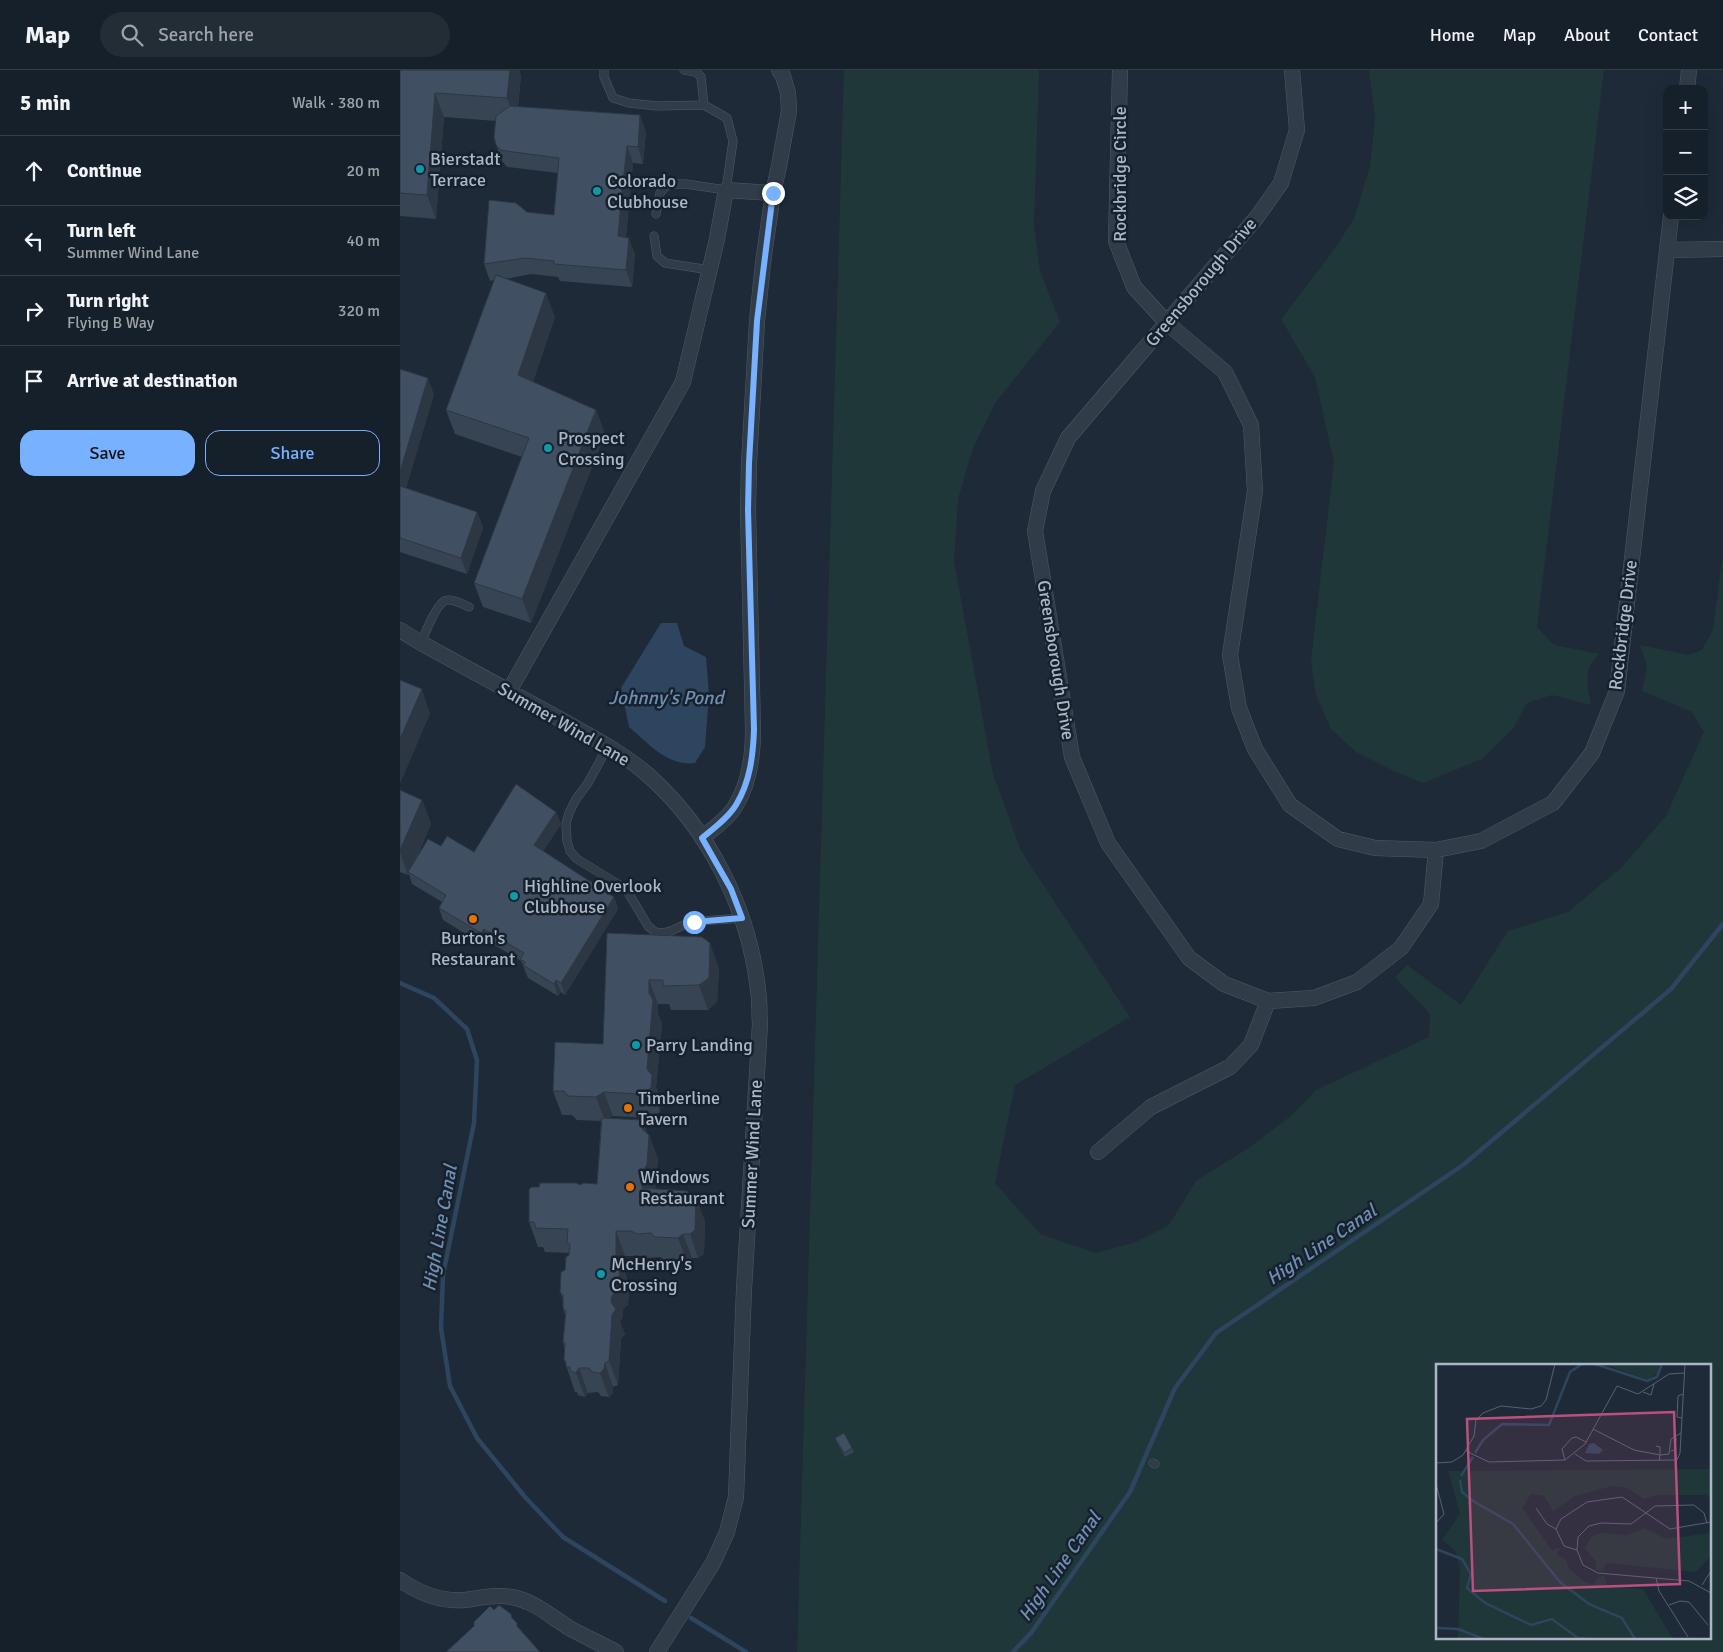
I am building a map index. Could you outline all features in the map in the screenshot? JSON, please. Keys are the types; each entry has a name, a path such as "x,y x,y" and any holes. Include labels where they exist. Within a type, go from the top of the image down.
{"street":[{"path":"702,838 736,806 747,782 752,758 754,730 748,510 749,463 757,321 773,193 780,166 789,111 788,93 783,76 779,70"},
{"name":"Rockbridge Circle","path":"1120,70 1116,241 1134,287 1167,323"},
{"name":"Greensborough Drive","path":"1292,70 1297,130 1281,183 1257,217 1068,438 1043,491 1035,532 1072,756 1108,843 1189,958 1224,984 1268,1001 1314,998 1357,982 1401,948 1431,904 1436,850"},
{"path":"1687,85 1689,70"},
{"path":"509,691 683,382 710,270 726,190 773,193"},
{"name":"Rockbridge Drive","path":"1167,323 1225,372 1251,426 1255,491 1230,655 1239,708 1255,749 1290,805 1338,839 1375,848 1436,850 1481,841 1553,803 1592,753 1617,691 1671,220"},
{"path":"1667,250 1723,249"},
{"name":"Summer Wind Lane","path":"400,630 608,746 648,775 675,802 702,838 731,889 742,918 753,957 760,1024 744,1289 736,1497 727,1532 713,1563 657,1652"},
{"path":"1098,1152 1152,1107 1230,1067 1251,1045 1268,1001"},
{"path":"400,1580 412,1589 448,1600 511,1597 534,1604 571,1629 616,1652"}],"lane":[{"path":"604,70 604,77 613,98 629,103 657,106 704,105 727,118 733,141 726,190 686,184 668,184 660,193 656,214"},
{"path":"684,70 696,72 702,77 704,105"},
{"path":"654,236 657,256 665,263 710,270"},
{"path":"421,643 442,602 447,600 455,601 469,607"},
{"path":"608,746 576,799 566,824 567,841 570,851 577,859 626,889 648,926 655,932 671,932 688,923 742,918"}],"green space":[{"path":"844,70 1039,70 1034,225 1040,271 1060,322 995,403 973,448 958,499 954,561 993,774 1021,851 1130,1017 1015,1085 995,1183 1040,1234 1096,1253 1136,1242 1169,1225 1196,1181 1250,1147 1292,1115 1316,1090 1429,1037 1430,1014 1395,977 1407,965 1461,1005 1508,931 1568,912 1622,867 1666,816 1704,732 1692,712 1642,691 1647,666 1640,645 1688,655 1702,650 1713,630 1723,553 1723,1652 797,1652"},
{"path":"1369,70 1604,70 1537,627 1554,645 1599,654 1590,665 1588,671 1591,705 1552,695 1527,703 1513,729 1482,759 1423,783 1356,752 1331,729 1316,695 1311,660 1334,462 1315,377 1281,319 1331,254 1354,219 1370,166 1375,119"}],"water":[{"name":"Johnny's Pond","path":"661,623 677,623 684,646 706,657 709,695 705,747 695,763 685,763 667,758 629,727 621,688"}],"building":[{"path":"400,70 510,70 507,98 435,93 427,195 400,193"},
{"name":"Colorado Clubhouse","path":"510,106 640,115 638,147 627,146 618,236 629,238 626,270 554,264 554,261 525,258 484,264 489,200 516,203 527,212 554,215 559,158 501,150 496,145 494,137 496,116"},
{"name":"Prospect Crossing","path":"496,275 546,293 518,375 596,410 522,599 474,583 529,438 446,410"},
{"path":"400,369 428,378 400,472"},
{"path":"400,486 477,512 461,558 400,538"},
{"path":"400,680 422,689 400,739"},
{"name":"Highline Overlook Clubhouse","path":"516,784 556,812 534,845 614,897 561,983 556,980 554,984 523,965 525,962 520,959 524,953 484,929 481,933 439,908 446,895 408,872 428,839 441,846 447,836 474,852"},
{"path":"400,790 422,800 400,850"},
{"name":"Parry Landing","path":"607,933 702,937 710,943 709,978 699,985 663,986 663,980 649,980 649,993 653,1000 647,1069 652,1075 651,1088 641,1094 604,1092 596,1097 568,1096 564,1091 553,1091 555,1042 603,1044"},
{"name":"McHenry's Crossing","path":"602,1118 642,1120 642,1129 649,1135 647,1165 643,1170 642,1188 687,1191 690,1196 696,1197 695,1230 678,1238 655,1237 651,1233 637,1234 631,1231 616,1231 616,1257 620,1261 619,1281 615,1284 614,1293 611,1298 612,1304 616,1309 612,1315 609,1361 605,1363 604,1369 600,1373 592,1372 589,1368 579,1368 576,1373 570,1371 570,1367 566,1367 564,1359 565,1343 563,1342 566,1311 563,1308 563,1295 560,1292 561,1272 565,1270 566,1257 569,1255 568,1229 536,1228 534,1222 529,1222 529,1189 539,1187 540,1183 597,1184"},
{"path":"844,1433 852,1448 844,1453 835,1438"},
{"path":"499,1605 511,1614 517,1626 540,1652 446,1652 474,1626 474,1622 490,1606 494,1610"}],"waterway":[{"name":"High Line Canal","path":"1013,1652 1031,1633 1130,1492 1175,1388 1216,1333 1463,1165 1671,989 1723,924"},
{"name":"High Line Canal","path":"400,983 434,998 467,1029 477,1060 474,1123 443,1275 441,1328 450,1386 477,1438 525,1497 563,1537 665,1601"},
{"name":"High Line Canal","path":"691,1618 746,1652"}],"place":[{"name":"Bierstadt Terrace","path":"420,169"},
{"name":"Colorado Clubhouse","path":"597,191"},
{"name":"Prospect Crossing","path":"548,448"},
{"name":"Highline Overlook Clubhouse","path":"514,896"},
{"name":"Burton's Restaurant","path":"473,919"},
{"name":"Parry Landing","path":"636,1045"},
{"name":"Timberline Tavern","path":"628,1108"},
{"name":"Windows Restaurant","path":"630,1187"},
{"name":"McHenry's Crossing","path":"601,1274"}],"route":[{"path":"694,922 742,918 731,889 702,838 736,806 747,782 752,758 754,730 748,510 749,463 757,321 773,193"}]}
